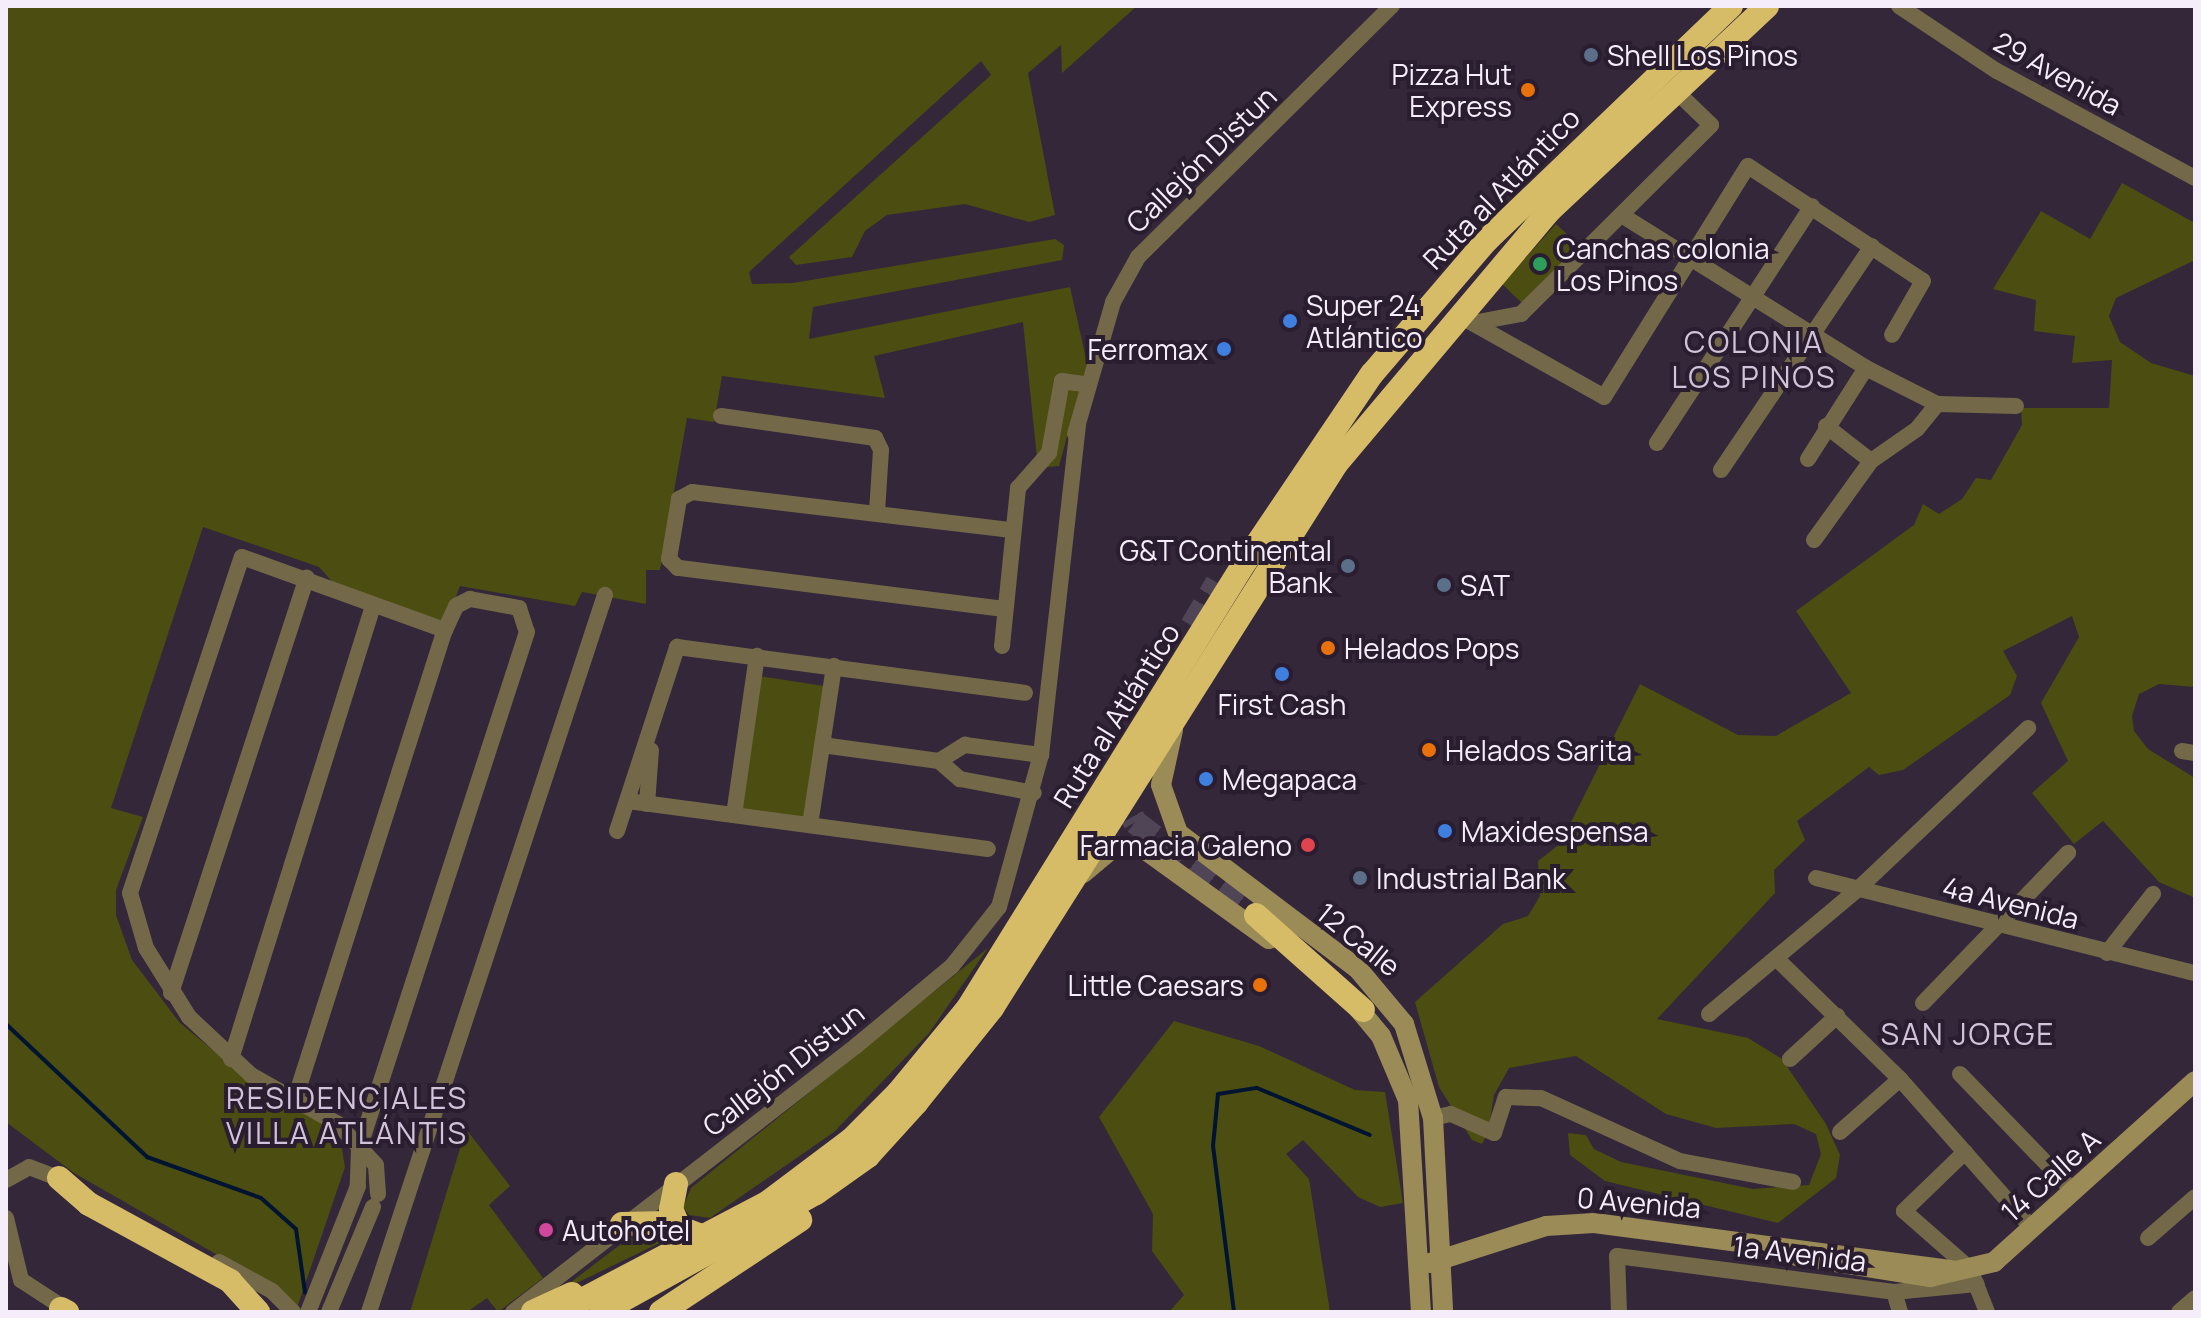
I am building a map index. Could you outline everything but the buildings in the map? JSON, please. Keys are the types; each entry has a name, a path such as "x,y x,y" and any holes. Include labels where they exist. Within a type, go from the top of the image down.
{"highway":[{"name":"Ruta al Atlántico","path":"559,1312 707,1238 851,1140 968,1008 1315,452 1487,240 1731,6"},
{"name":"Ruta al Atlántico","path":"601,1312 716,1254 868,1156 984,1020 1322,484 1437,335 1549,211 1678,93 1767,6"},
{"path":"1217,583 1287,472 1315,452"},
{"path":"1256,915 1363,1010"},
{"path":"661,1312 720,1276 823,1203 868,1156"},
{"path":"59,1178 240,1288 258,1312"},
{"path":"676,1184 671,1209 679,1227"},
{"path":"622,1224 679,1227 707,1238"},
{"path":"533,1312 633,1266 667,1259"},
{"path":"631,1312 688,1284 720,1276"}],"main road":[{"name":"12 Calle","path":"1178,711 1161,785 1178,833 1389,1000 1421,1063 1433,1118 1443,1312"},
{"name":"12 Calle","path":"1048,921 1101,856 1125,847 1144,849 1363,1010 1402,1077 1413,1129 1421,1312"},
{"path":"1389,1000 1383,1017 1402,1077"},
{"name":"14 Calle A","path":"1966,1274 1994,1262 2193,1087"},
{"name":"0 Avenida","path":"1419,1264 1441,1262 1561,1223 1763,1244 1864,1271 1930,1277 1966,1274"}],"street":[{"name":"Callejón Distun","path":"513,1312 952,966 999,907 1025,821 1030,793 1078,424 1113,302 1138,257 1392,6"},
{"name":"29 Avenida","path":"1899,6 1997,71 2195,178"},
{"path":"1678,93 1711,125 1623,216 1514,320 1473,321 1604,397 1748,166 1923,281 1892,335"},
{"path":"1657,443 1812,206"},
{"path":"1623,216 1866,368 1937,404 2016,406"},
{"path":"1721,470 1872,246"},
{"path":"1808,459 1826,426 1866,368"},
{"path":"1002,646 1018,488 1049,453 1056,389 1062,381 1089,385"},
{"path":"1814,540 1871,461 1937,404"},
{"path":"721,416 875,438 881,450 877,512"},
{"path":"1826,426 1871,461"},
{"path":"1004,609 678,568 669,559 685,493 877,512 1012,530"},
{"path":"329,1312 376,1196 379,1171 327,1114 231,1059 171,993 146,948 130,893 236,567 242,557 255,557 373,607 445,630"},
{"path":"171,993 307,578"},
{"path":"369,1312 605,595"},
{"path":"296,1096 445,630 456,606 470,599 488,598 527,616 359,1149 358,1186 308,1312"},
{"path":"231,1059 373,607"},
{"path":"617,831 677,647 1025,693"},
{"path":"734,815 757,656"},
{"path":"810,825 834,666"},
{"path":"647,804 654,720"},
{"path":"1709,1014 1778,960 1859,888 2028,728"},
{"path":"822,745 939,761 960,779 1030,793"},
{"path":"939,761 965,745 1036,755"},
{"path":"628,801 988,849"},
{"path":"1923,1003 2068,853"},
{"name":"4a Avenida","path":"1816,878 1997,928 2195,973"},
{"path":"2107,953 2153,894"},
{"path":"1778,960 1900,1079 2032,1228"},
{"path":"1790,1059 1837,1016"},
{"path":"1960,1074 2073,1191"},
{"path":"1840,1132 1900,1079"},
{"path":"1433,1118 1451,1114 1494,1133 1506,1097 1541,1098 1680,1161 1793,1182"},
{"path":"1965,1152 1904,1211 1966,1274 1987,1312"},
{"path":"6,1180 29,1167 59,1178 272,1291 293,1312"},
{"path":"358,1186 376,1196"},
{"path":"2148,1238 2195,1197"},
{"path":"6,1218 21,1280 66,1311"},
{"name":"1a Avenida","path":"1619,1312 1617,1256 1894,1292 1966,1274"},
{"path":"1894,1292 1900,1312"},
{"path":"2179,1312 2195,1298"}],"shaded area":[{"path":"6,6 1137,6 1062,73 1061,45 1028,73 1055,215 1029,222 965,204 887,215 865,231 852,257 796,265 789,257 991,75 981,61 749,272 752,284 793,283 1055,239 1064,245 1062,260 813,307 809,339 1070,287 1087,363 1059,466 1038,468 1023,322 874,356 885,398 722,376 714,422 687,418 660,570 646,570 646,604 582,592 575,606 460,586 446,622 336,586 319,567 203,527 111,808 143,817 116,890 116,915 132,960 180,1023 243,1075 315,1115 341,1144 345,1167 297,1308 277,1289 74,1173 6,1122"},
{"path":"2122,183 2195,223 2195,260 2116,298 2109,316 2120,342 2151,363 2195,376 2195,687 2159,684 2139,694 2132,716 2134,731 2148,749 2195,778 2195,898 2159,882 2103,821 2074,844 2032,793 2068,761 2041,703 2079,637 2072,616 2003,651 2017,676 2010,695 1903,770 1879,775 1869,767 1797,821 1805,840 1774,870 1775,893 1657,1019 1748,1038 1782,1059 1826,1124 1840,1155 1836,1178 1778,1223 1605,1181 1570,1155 1568,1133 1586,1135 1594,1149 1621,1162 1753,1189 1809,1185 1821,1154 1816,1134 1794,1124 1716,1128 1666,1114 1576,1056 1509,1068 1494,1095 1488,1133 1482,1144 1472,1140 1439,1087 1415,1002 1503,924 1528,916 1540,896 1538,861 1560,844 1640,684 1738,735 1776,736 1851,693 1796,611 1914,525 1923,504 1939,514 1962,499 1976,478 1991,480 2022,425 2021,408 2109,408 2112,360 2072,363 2075,336 2034,331 2036,300 1993,289 2041,211 2090,239"},
{"name":"Canchas colonia Los Pinos","path":"1556,224 1579,245 1524,305 1502,284"},
{"path":"759,676 824,686 804,820 739,811"},
{"path":"988,948 929,1033 834,1132 710,1218 689,1215 683,1207 691,1188"},
{"path":"1174,1021 1259,1046 1355,1090 1385,1092 1403,1203 1380,1207 1358,1197 1303,1140 1286,1154 1309,1179 1330,1312 1169,1312 1184,1295 1152,1251 1153,1214 1099,1117"},
{"path":"466,1129 510,1186 489,1205 543,1278 498,1312 487,1298 467,1312 410,1312"},
{"path":"646,1225 672,1237 558,1292"}],"waterway":[{"path":"6,1024 147,1157 261,1198 296,1229 305,1292"},
{"path":"1234,1312 1213,1146 1218,1094 1257,1088 1370,1135"}],"tunnel":[{"path":"1192,626 1217,583"},
{"path":"1114,786 1135,822 1256,915"}],"place":[{"name":"Shell Los Pinos","path":"1591,55"},
{"name":"Pizza Hut Express","path":"1528,90"},
{"name":"Canchas colonia Los Pinos","path":"1540,264"},
{"name":"Super 24 Atlántico","path":"1290,321"},
{"name":"Ferromax","path":"1224,349"},
{"name":"G&T Continental Bank","path":"1348,566"},
{"name":"SAT","path":"1444,585"},
{"name":"Helados Pops","path":"1328,648"},
{"name":"First Cash","path":"1282,674"},
{"name":"Helados Sarita","path":"1429,750"},
{"name":"Megapaca","path":"1206,779"},
{"name":"Maxidespensa","path":"1445,831"},
{"name":"Farmacia Galeno","path":"1308,845"},
{"name":"Industrial Bank","path":"1360,878"},
{"name":"Little Caesars","path":"1260,985"},
{"name":"Autohotel","path":"546,1230"}],"district":[{"name":"COLONIA LOS PINOS","path":"1754,359"},
{"name":"SAN JORGE","path":"1968,1034"},
{"name":"RESIDENCIALES VILLA ATLÁNTIS","path":"347,1115"}]}
